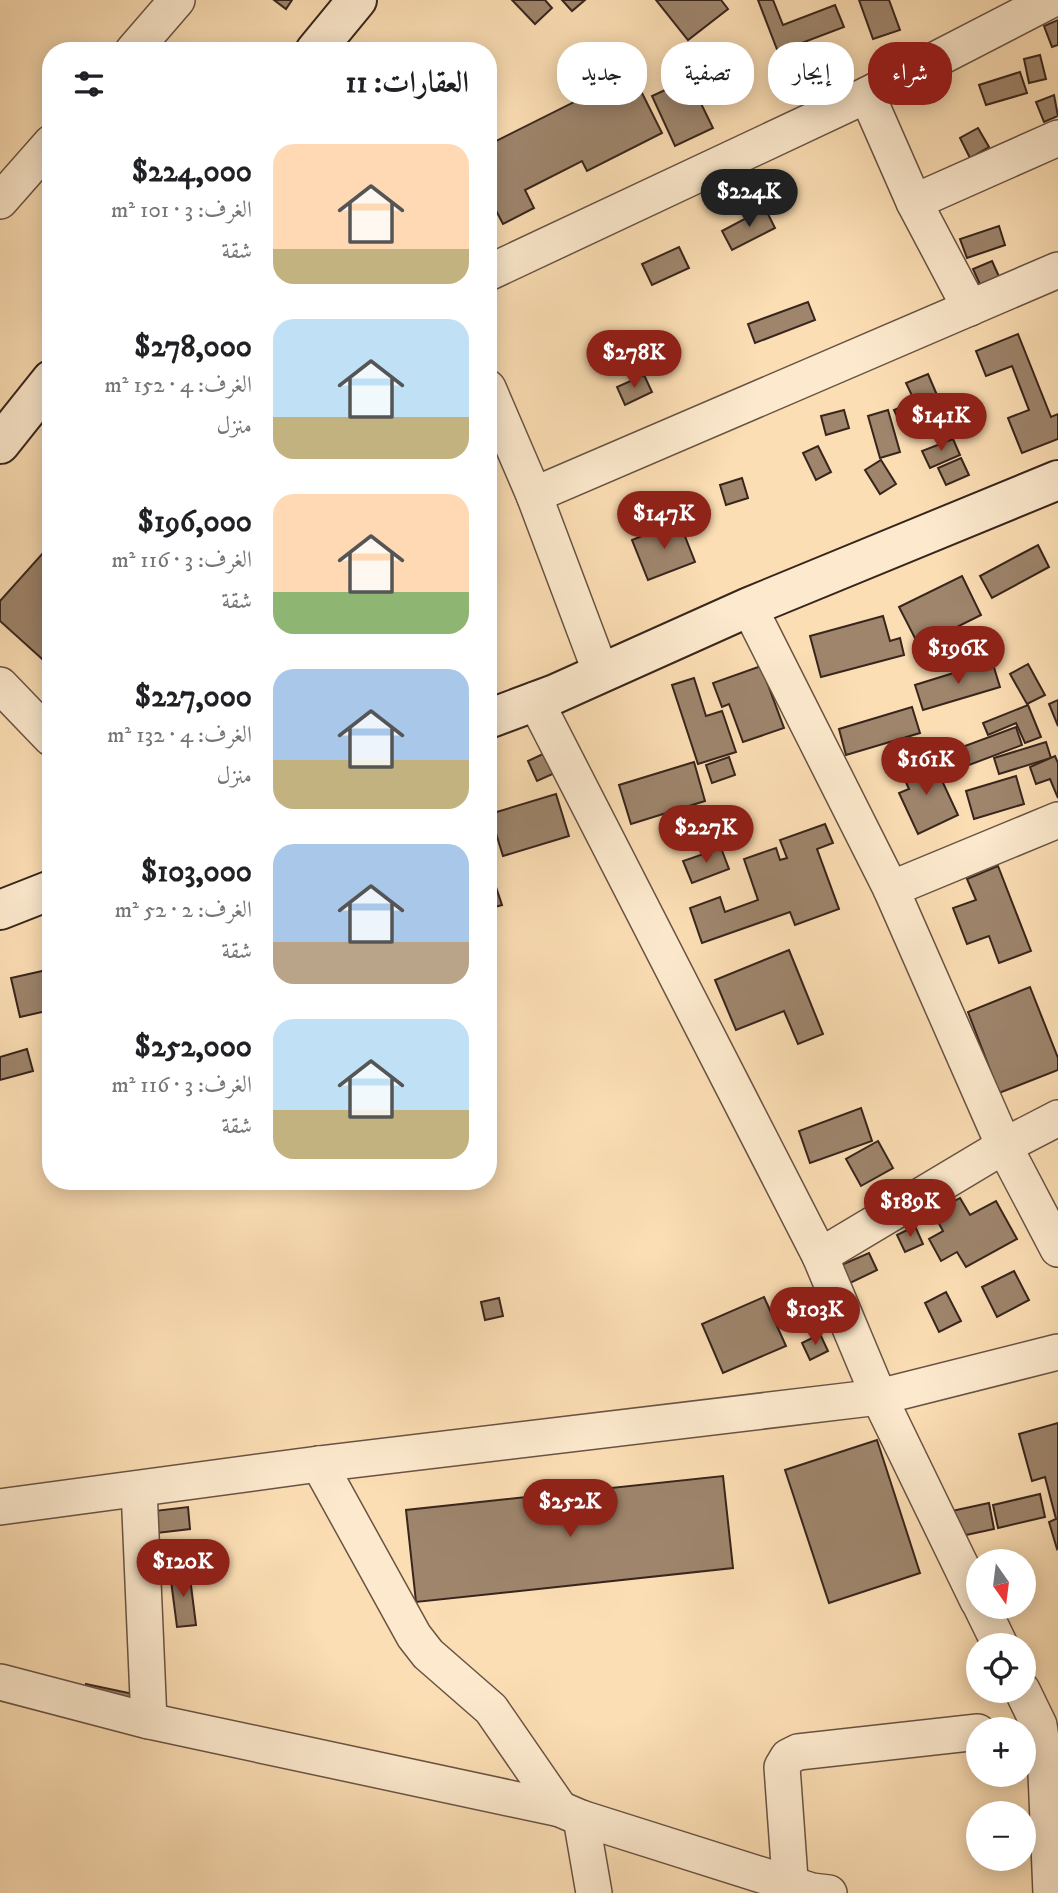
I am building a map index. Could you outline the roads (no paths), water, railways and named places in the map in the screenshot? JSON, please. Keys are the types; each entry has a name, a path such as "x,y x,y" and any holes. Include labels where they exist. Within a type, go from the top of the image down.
{"main road":[{"path":"0,444 42,391"},
{"path":"497,715 601,673 749,607 1058,480"},
{"path":"4,902 42,892"}],"street":[{"path":"140,42 177,0"},
{"path":"497,270 867,95 1051,0"},
{"path":"867,95 914,202 970,308"},
{"path":"914,202 1058,138"},
{"path":"0,201 42,154"},
{"path":"534,495 1058,270"},
{"path":"497,409 534,495 601,673"},
{"path":"749,607 891,889 1004,1146 1058,1249"},
{"path":"0,685 42,729"},
{"path":"535,700 820,1256 879,1397 966,1576"},
{"path":"891,889 1058,820"},
{"path":"820,1256 1004,1146 1058,1118"},
{"path":"0,1507 319,1464 879,1397 1058,1352"},
{"path":"319,1464 414,1636 428,1654 491,1709 571,1813 594,1893"},
{"path":"139,1489 149,1721"},
{"path":"0,1682 149,1721 571,1813 790,1887 829,1893"},
{"path":"1032,1703 1048,1723 1046,1773 1051,1893"},
{"path":"790,1887 782,1767 788,1757 798,1752 966,1733"}]}
